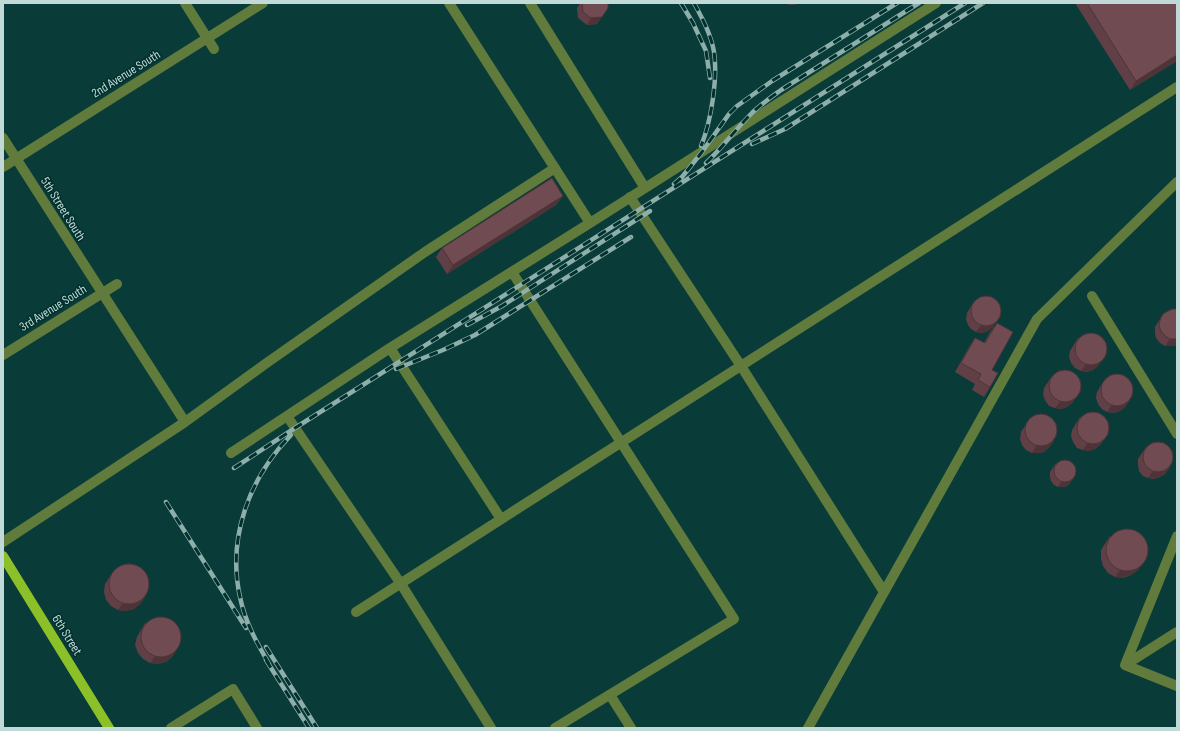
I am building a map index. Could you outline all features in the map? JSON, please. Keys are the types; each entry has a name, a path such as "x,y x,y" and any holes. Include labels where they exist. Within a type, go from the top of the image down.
{"main road":[{"name":"6th Street","path":"3,556 109,728"}],"street":[{"path":"185,3 214,49"},
{"name":"2nd Avenue South","path":"3,167 263,3"},
{"path":"449,3 590,223"},
{"path":"530,3 645,188"},
{"path":"231,453 390,348 936,3"},
{"path":"356,612 1177,87"},
{"name":"5th Street South","path":"3,138 185,422"},
{"path":"3,542 185,422 425,252 555,168"},
{"path":"808,728 1037,319 1177,182"},
{"path":"630,197 741,366 884,592"},
{"path":"512,272 734,619 555,728"},
{"name":"3rd Avenue South","path":"3,355 117,284"},
{"path":"1092,296 1177,434"},
{"path":"390,348 501,519"},
{"path":"287,416 400,584 491,728"},
{"path":"1125,665 1177,536"},
{"path":"1125,665 1177,632"},
{"path":"1125,665 1177,686"},
{"path":"171,728 233,689 257,728"},
{"path":"610,695 631,728"}],"building":[{"path":"582,3 608,3 608,8 602,17 591,18 583,12"},
{"path":"1087,3 1177,3 1177,55 1136,81"},
{"path":"552,178 563,196 453,265 442,248"},
{"path":"986,296 997,300 1001,311 997,322 986,326 975,322 971,311 975,300"},
{"path":"1173,309 1177,309 1177,339 1170,339 1165,336 1159,326 1163,314"},
{"path":"997,323 1013,332 992,370 998,373 990,387 978,380 981,374 961,363 975,338 985,343"},
{"path":"1088,333 1094,333 1104,340 1107,349 1106,355 1100,362 1094,365 1088,365 1078,358 1075,352 1075,346 1082,336"},
{"path":"1062,370 1068,370 1078,377 1081,386 1080,392 1074,399 1068,402 1062,402 1052,395 1049,389 1049,383 1056,373"},
{"path":"1114,374 1120,374 1130,381 1133,390 1132,396 1126,403 1120,406 1114,406 1104,399 1101,393 1101,387 1108,377"},
{"path":"1090,412 1096,412 1106,419 1109,428 1108,434 1102,441 1096,444 1090,444 1080,437 1077,431 1077,425 1084,415"},
{"path":"1038,414 1044,414 1054,421 1057,430 1056,436 1050,443 1044,446 1038,446 1028,439 1025,433 1025,427 1032,417"},
{"path":"1158,442 1169,446 1173,457 1169,468 1158,472 1147,468 1143,457 1147,446"},
{"path":"1061,460 1069,460 1076,467 1076,475 1069,482 1061,482 1054,475 1054,467"},
{"path":"1123,529 1131,529 1142,535 1148,546 1148,554 1142,565 1131,571 1123,571 1112,565 1106,554 1106,546 1112,535"},
{"path":"133,564 140,567 146,573 149,584 148,592 140,601 133,604 125,604 118,601 110,592 109,580 112,573 121,565"},
{"path":"165,617 172,620 178,626 181,637 180,645 172,654 165,657 157,657 150,654 142,645 141,633 144,626 153,618"}],"railway":[{"path":"681,3 693,23 706,51 710,78"},
{"path":"694,3 711,39 715,63 711,113 701,146"},
{"path":"674,184 682,177 729,114 737,106 772,81 897,3"},
{"path":"706,163 739,126 769,99 919,3"},
{"path":"234,468 965,3"},
{"path":"752,144 785,129 983,3"},
{"path":"467,325 502,306 650,211"},
{"path":"396,369 475,335 631,237"},
{"path":"269,664 252,632 242,606 237,575 239,531 245,510 263,470 291,435"},
{"path":"166,502 246,628"},
{"path":"266,647 317,728"},
{"path":"266,660 309,728"}]}
